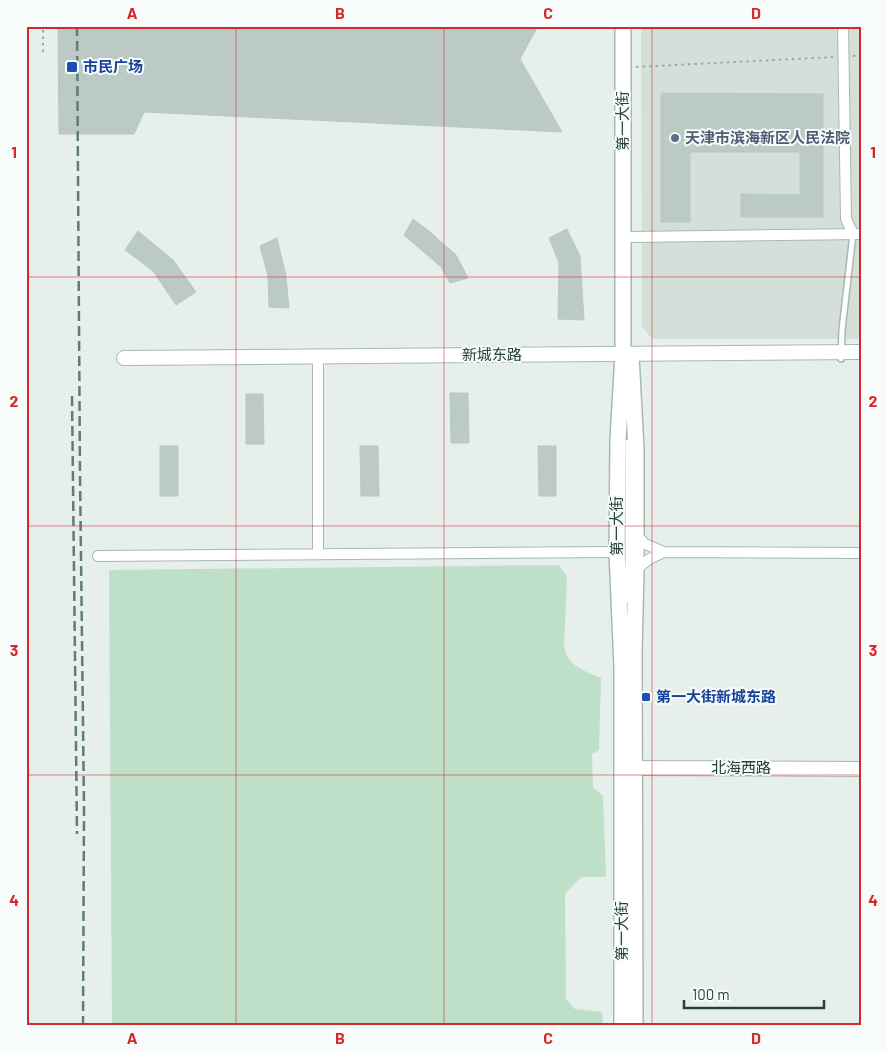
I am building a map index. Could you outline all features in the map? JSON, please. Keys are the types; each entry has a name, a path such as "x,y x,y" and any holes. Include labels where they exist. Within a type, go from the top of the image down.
{"main road":[{"name":"第一大街","path":"622,1026 628,768 636,570 636,440 627,358 623,26"},
{"name":"第一大街","path":"632,26 631,237 627,358 618,440 617,552 628,768 635,1026"}],"street":[{"path":"843,26 846,219 857,234"},
{"path":"631,237 857,234"},
{"name":"新城东路","path":"841,356 861,352"},
{"name":"新城东路","path":"125,363 841,356 861,359"},
{"path":"318,361 318,554"},
{"path":"636,534 645,544 664,552"},
{"path":"98,556 617,552"},
{"path":"636,570 651,557 664,552 861,553"},
{"name":"北海西路","path":"628,768 861,769"}],"lane":[{"path":"841,356 842,330 857,234"},
{"path":"622,667 627,577 628,442"}],"path":[{"path":"43,26 43,52"},
{"path":"632,67 646,68 843,57"}],"shaded area":[{"path":"641,26 861,26 861,339 653,339 642,327"}],"green space":[{"path":"559,565 567,577 564,647 566,654 578,667 601,678 599,750 592,754 593,787 603,796 606,877 581,877 565,894 566,999 575,1009 602,1012 603,1026 112,1026 109,570"}],"building":[{"path":"58,26 538,26 520,59 562,132 144,112 134,134 59,134"},
{"path":"661,93 823,94 823,217 741,217 741,194 800,195 800,152 690,152 690,222 661,222"},
{"path":"413,219 456,255 468,278 450,283 441,267 404,235"},
{"path":"567,229 580,256 584,320 558,319 559,263 549,238"},
{"path":"138,231 173,260 196,292 176,305 153,271 125,250"},
{"path":"277,238 286,276 289,308 269,307 268,276 260,246"},
{"path":"450,393 468,393 469,443 451,443"},
{"path":"246,394 263,394 264,444 246,444"},
{"path":"160,446 178,446 178,496 160,496"},
{"path":"360,446 378,446 379,496 361,496"},
{"path":"538,446 556,446 556,496 539,496"}],"railway":[{"path":"77,26 84,807 83,1026"},
{"path":"72,396 77,834"}],"place":[{"name":"市民广场","path":"72,67"},
{"name":"天津市滨海新区人民法院","path":"675,138"},
{"name":"第一大街新城东路","path":"646,697"}]}
